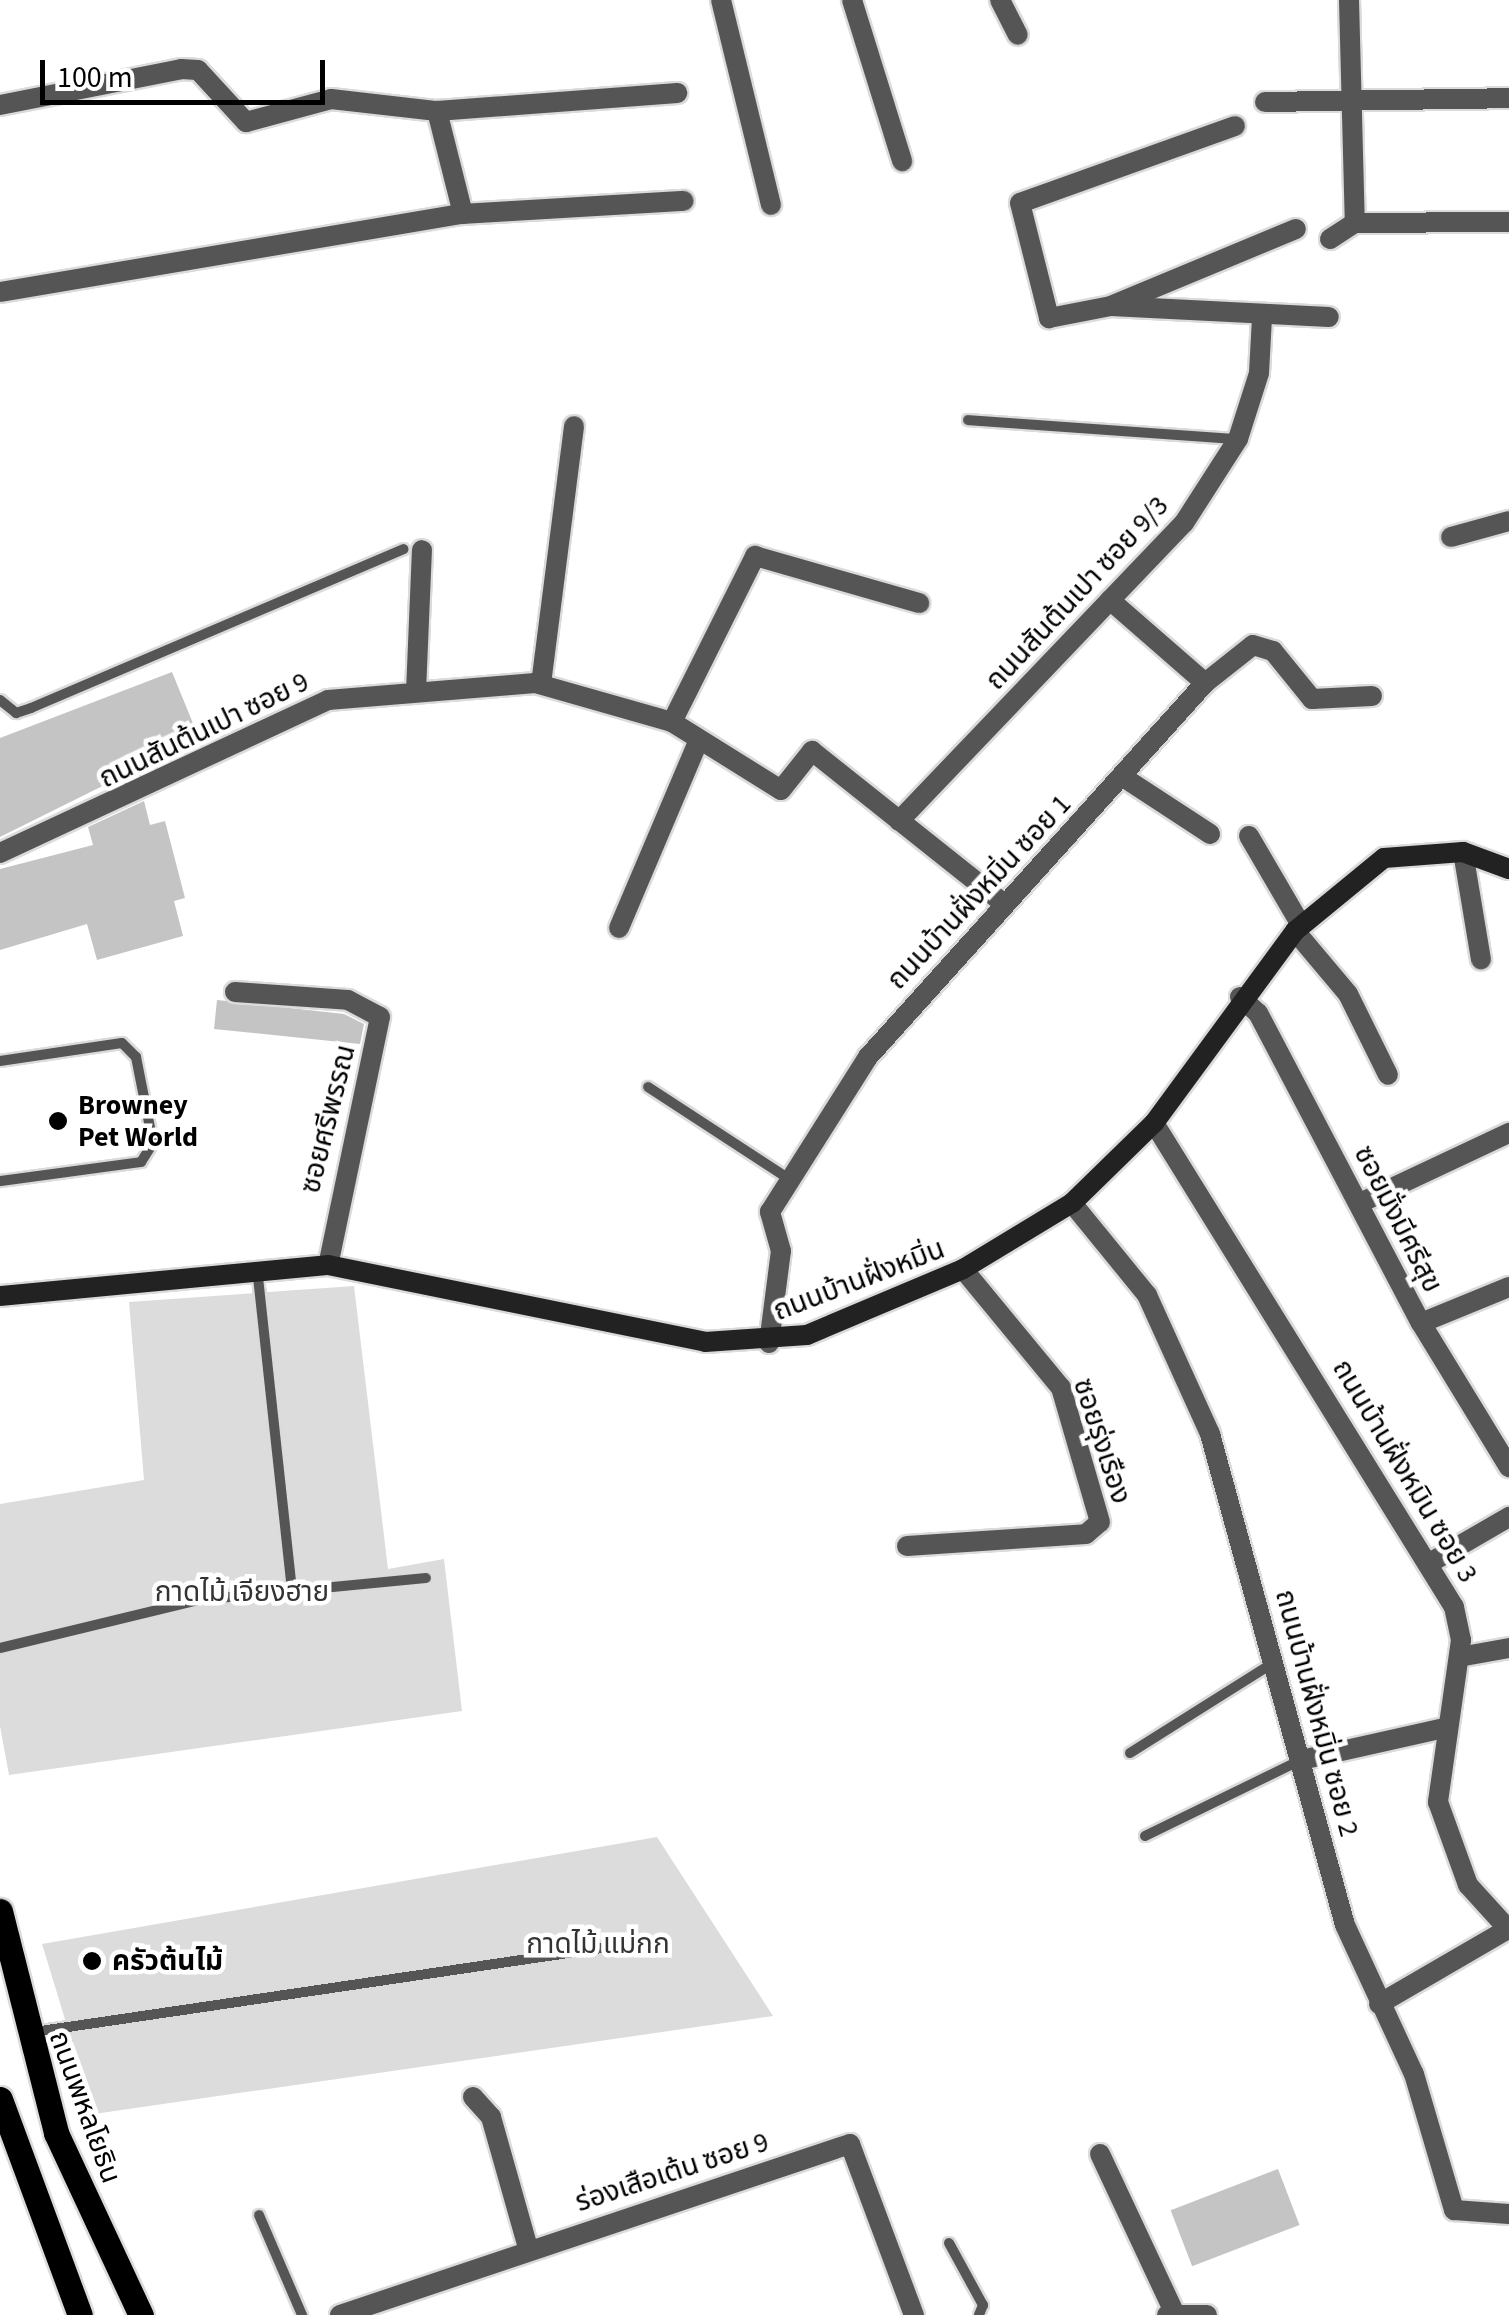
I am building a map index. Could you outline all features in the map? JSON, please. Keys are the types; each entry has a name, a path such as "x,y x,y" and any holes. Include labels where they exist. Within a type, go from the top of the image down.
{"main road":[{"name":"ถนนพหลโยธิน","path":"0,1911 26,2033 56,2133 141,2315"},
{"path":"0,2099 80,2315"}],"street":[{"path":"721,0 771,205"},
{"path":"852,0 902,161"},
{"path":"1000,0 1018,36"},
{"path":"1349,0 1355,222"},
{"path":"0,105 180,70 198,70 246,122 331,99 437,111 676,92"},
{"path":"1265,102 1509,98"},
{"path":"437,111 464,214"},
{"path":"1235,126 1020,203 1049,318 1111,306 1296,228"},
{"path":"0,292 464,214 684,200"},
{"path":"1330,240 1355,222 1509,222"},
{"path":"1111,306 1262,318 1329,317"},
{"name":"ถนนสันต้นเปา ซอย 9/3","path":"899,821 1184,523 1238,439 1259,373 1262,318"},
{"path":"541,684 574,426"},
{"path":"1451,537 1509,520"},
{"path":"413,549 416,692"},
{"path":"672,722 755,556 918,604"},
{"path":"1110,600 1205,683"},
{"name":"ถนนบ้านฝั่งหมิ่น ซอย 1","path":"770,1343 781,1252 770,1212 789,1179 882,1039 1205,683 1253,645 1274,651 1312,699 1372,696"},
{"name":"ถนนสันต้นเปา ซอย 9","path":"0,853 309,707 416,692 541,684 672,722 698,742 781,790 812,751 1002,903"},
{"path":"619,928 698,742"},
{"path":"1123,777 1210,834"},
{"path":"1249,836 1298,928 1348,994 1388,1075"},
{"path":"1462,852 1481,959"},
{"name":"ถนนบ้านฝั่งหมิ่น","path":"0,1296 256,1267 328,1265 705,1342 770,1343 963,1269 1072,1203 1154,1123 1240,998 1298,928 1384,858 1462,852 1509,869"},
{"name":"ซอยศรีพรรณ","path":"234,992 348,1000 380,1017 328,1265"},
{"name":"ซอยมั่งมีศรีสุข","path":"1240,998 1258,1013 1421,1323 1509,1468"},
{"name":"ถนนบ้านฝั่งหมิน ซอย 3","path":"1154,1123 1433,1561 1454,1607 1459,1657 1444,1728 1438,1802 1468,1885 1509,1929"},
{"path":"1360,1204 1509,1133"},
{"name":"ถนนบ้านฝั่งหมิ่น ซอย 2","path":"1072,1203 1143,1288 1203,1416 1277,1660 1345,1925 1414,2074 1454,2210 1508,2220"},
{"name":"ซอยรุ่งเรือง","path":"907,1546 1086,1534 1100,1522 1061,1388 963,1269"},
{"path":"1421,1323 1509,1287"},
{"path":"1433,1561 1509,1517"},
{"path":"1459,1657 1509,1648"},
{"path":"1301,1760 1444,1728"},
{"path":"1379,2004 1509,1929"},
{"path":"474,2098 492,2117 528,2248"},
{"name":"ร่องเสือเต้น ซอย 9","path":"340,2315 528,2248 850,2144 914,2315"},
{"path":"1100,2154 1170,2314 1207,2315"}],"lane":[{"path":"968,420 1238,439"},
{"path":"0,700 16,714 413,549"},
{"path":"0,1061 122,1043 136,1058 153,1144 141,1162 0,1181"},
{"path":"648,1087 789,1179"},
{"path":"256,1267 292,1588"},
{"path":"0,1648 292,1588 426,1578"},
{"path":"1130,1753 1277,1660"},
{"path":"1145,1836 1301,1760"},
{"path":"26,2033 616,1946"},
{"path":"258,2215 302,2315"},
{"path":"950,2243 982,2304 979,2315"}],"green space":[{"name":"กาดไม้ เจียงฮาย","path":"354,1286 388,1569 444,1559 462,1711 9,1775 0,1726 0,1504 144,1480 129,1302"},
{"name":"กาดไม้ แม่กก","path":"657,1837 773,2016 94,2114 42,1944"}],"building":[{"path":"172,672 199,738 0,837 0,738"},
{"path":"144,801 150,825 165,821 185,898 174,901 183,936 97,960 87,924 0,950 0,869 93,845 88,827"},
{"path":"217,1000 344,1014 364,1024 360,1044 214,1029"},
{"path":"1278,2169 1300,2225 1192,2266 1171,2210"}],"place":[{"name":"Browney Pet World","path":"58,1121"},
{"name":"ครัวต้นไม้","path":"92,1961"}]}
